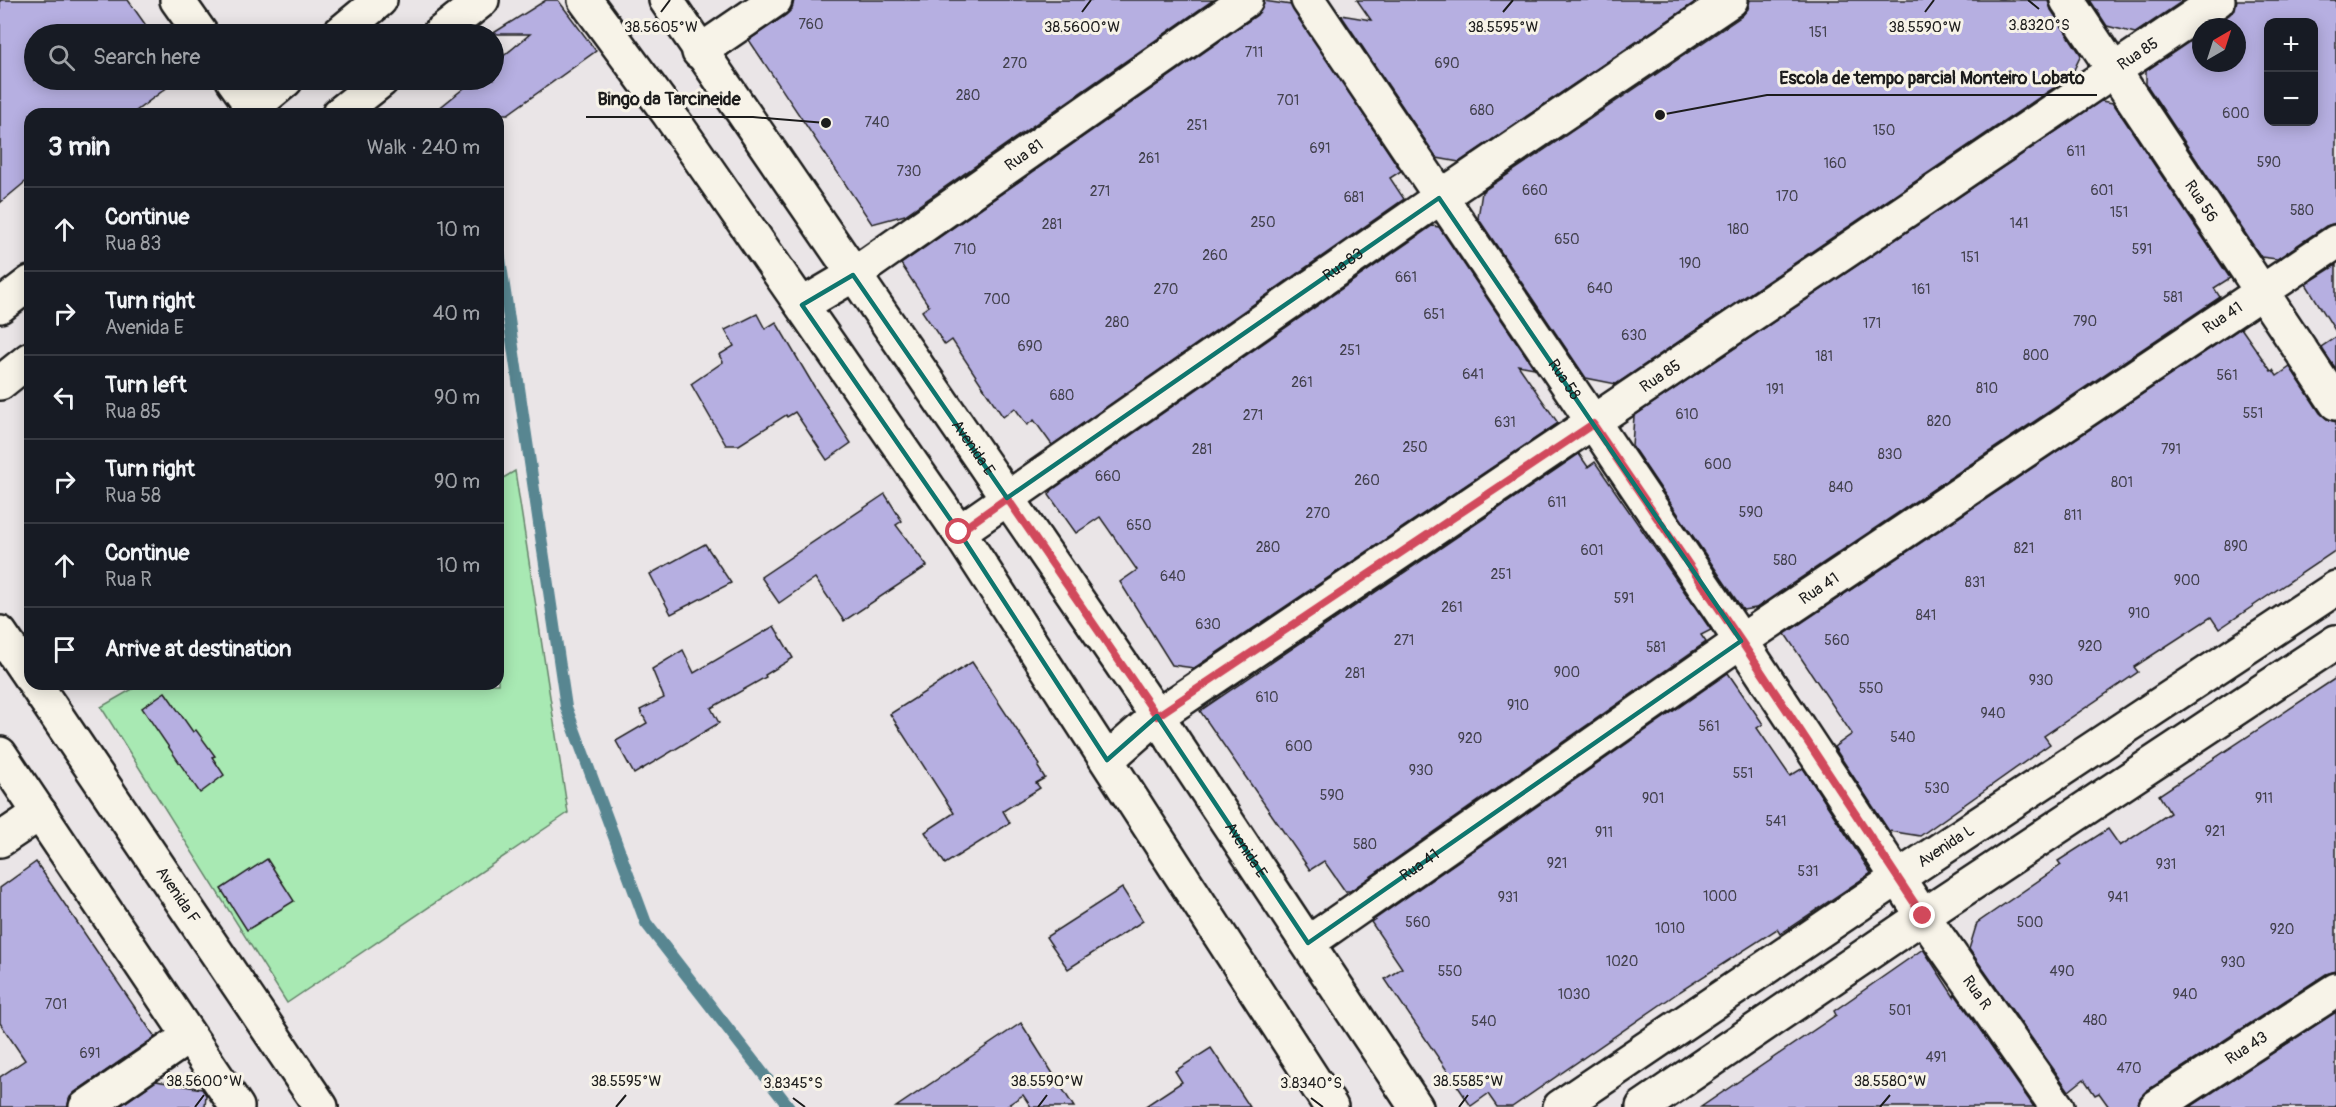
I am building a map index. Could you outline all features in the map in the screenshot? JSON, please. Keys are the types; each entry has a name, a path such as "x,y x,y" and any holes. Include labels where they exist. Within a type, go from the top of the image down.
{"street":[{"path":"177,0 194,24"},
{"path":"351,24 380,0"},
{"path":"452,24 482,0"},
{"path":"585,0 669,114 959,532 1331,1107"},
{"name":"Avenida E","path":"666,0 1157,716 1416,1107"},
{"path":"699,51 775,0"},
{"name":"Rua 81","path":"802,305 853,275 1246,0"},
{"name":"Rua 58","path":"1308,0 1439,198 1899,877"},
{"name":"Rua 83","path":"959,532 1439,198 1731,0"},
{"name":"Rua 56","path":"2067,0 2336,403"},
{"name":"Rua 85","path":"1107,760 1157,716 1593,424 2218,0"},
{"path":"238,90 247,108"},
{"path":"253,108 274,90"},
{"path":"347,108 369,90"},
{"name":"Rua 41","path":"1308,943 1741,641 2336,242"},
{"path":"0,306 24,288"},
{"path":"0,383 24,364"},
{"name":"Avenida L","path":"1560,1107 1899,877 2336,588"},
{"path":"0,633 24,668"},
{"path":"1643,1107 1923,916 2336,642"},
{"name":"Avenida F","path":"39,690 321,1107"},
{"path":"0,754 237,1107"},
{"path":"0,840 40,813"},
{"name":"Rua R","path":"1899,877 1923,916 2057,1107"},
{"name":"Rua 43","path":"2157,1107 2336,990"},
{"path":"86,1107 188,1037"}],"highlighted area":[{"path":"1439,198 1741,641 1308,943 1157,716 1107,760 959,532 802,305 853,275 1007,498"}],"green space":[{"path":"515,471 568,813 287,1003 101,707 131,690 504,690 504,477"}],"building":[{"path":"0,0 128,0 145,24 24,24 24,90 164,90 140,108 24,108 24,183 0,203"},
{"path":"546,0 558,0 596,51 508,114 504,114 504,108 439,108 462,90 504,90 504,56 530,34 504,34 504,26"},
{"path":"794,0 1213,0 905,215 872,224 749,40 786,15 792,9"},
{"path":"1357,0 1698,0 1459,162 1437,158 1341,15 1371,20"},
{"path":"1750,0 2048,0 2051,10 2081,55 2071,76 1616,384 1586,378 1478,218 1482,192 1742,16 1748,9"},
{"path":"2090,0 2184,0 2135,33 2107,26"},
{"path":"2237,0 2336,0 2336,223 2326,226 2277,259 2261,257 2146,84 2146,71 2192,40 2192,72 2246,72 2246,18 2225,18 2235,9"},
{"path":"1264,1 1291,5 1401,171 1390,178 1404,199 1052,445 1034,420 1027,425 1015,408 1003,417 952,340 945,345 922,311 929,306 901,264 1257,15"},
{"path":"2101,101 2113,103 2230,278 2214,288 2220,297 1756,608 1743,610 1632,446 1634,416"},
{"path":"1432,226 1439,227 1534,368 1518,365 1558,423 1194,668 1172,665 1120,582 1137,570 1100,517 1076,533 1049,495 1052,490"},
{"path":"2336,265 2336,332 2306,284"},
{"path":"757,314 765,329 776,322 851,443 827,460 795,412 787,417 786,415 739,445 726,445 691,384 723,362 719,355 734,346 725,330"},
{"path":"2241,328 2271,371 2273,370 2277,376 2290,367 2320,413 2336,422 2336,550 2219,629 2211,617 2134,667 2138,672 2044,736 2050,744 1920,836 1889,831 1834,747 1852,734 1785,634"},
{"path":"2336,337 2336,369 2321,347"},
{"path":"1579,454 1588,467 1595,462 1711,630 1701,635 1706,642 1350,891 1345,891 1324,861 1310,870 1200,711"},
{"path":"885,494 902,521 896,525 927,566 844,621 815,578 779,603 761,577"},
{"path":"705,544 731,583 671,614 650,574"},
{"path":"774,626 793,658 765,675 766,677 711,708 719,723 634,774 616,741 647,723 640,710 664,698 652,669 683,650 694,673"},
{"path":"972,662 1040,765 1038,767 1045,778 1036,783 1040,788 1003,811 1010,823 945,864 925,832 954,813 890,714"},
{"path":"1728,673 1763,724 1757,728 1790,776 1803,768 1871,873 1780,934 1777,929 1679,992 1512,1107 1497,1107 1488,1094 1471,1106 1385,979 1402,968 1371,922"},
{"path":"2336,678 2336,971 2326,974 2146,1091 2137,1107 2109,1107 2099,1093 2095,1095 2084,1079 2069,1091 1969,949 1977,923 2061,865 2058,861 2108,829 2120,846 2170,813 2159,795"},
{"path":"165,692 193,732 196,730 215,756 212,757 224,775 200,793 142,708"},
{"path":"267,859 294,901 247,930 221,889"},
{"path":"36,862 155,1037 75,1092 69,1098 68,1107 0,1107 0,1077 25,1060 0,1023 0,888"},
{"path":"1122,888 1143,921 1068,969 1046,937"},
{"path":"1923,949 1954,997 1955,994 2034,1107 1701,1107 1836,1015 1834,1011"},
{"path":"2336,1012 2336,1107 2190,1107"},
{"path":"1021,1023 1074,1107 1031,1107 1023,1095 1005,1107 896,1107"},
{"path":"1211,1048 1250,1107 1144,1107 1182,1082 1175,1071"},
{"path":"156,1081 202,1089 206,1095 205,1107 119,1107"}],"waterway":[{"path":"504,286 566,707 646,923 789,1107"}],"place":[{"name":"Escola de tempo parcial Monteiro Lobato","path":"1660,115"},
{"name":"Bingo da Tarcineide","path":"826,123"}],"route":[{"path":"959,532 1007,498 1157,716 1593,424 1741,641 1923,916"}]}
